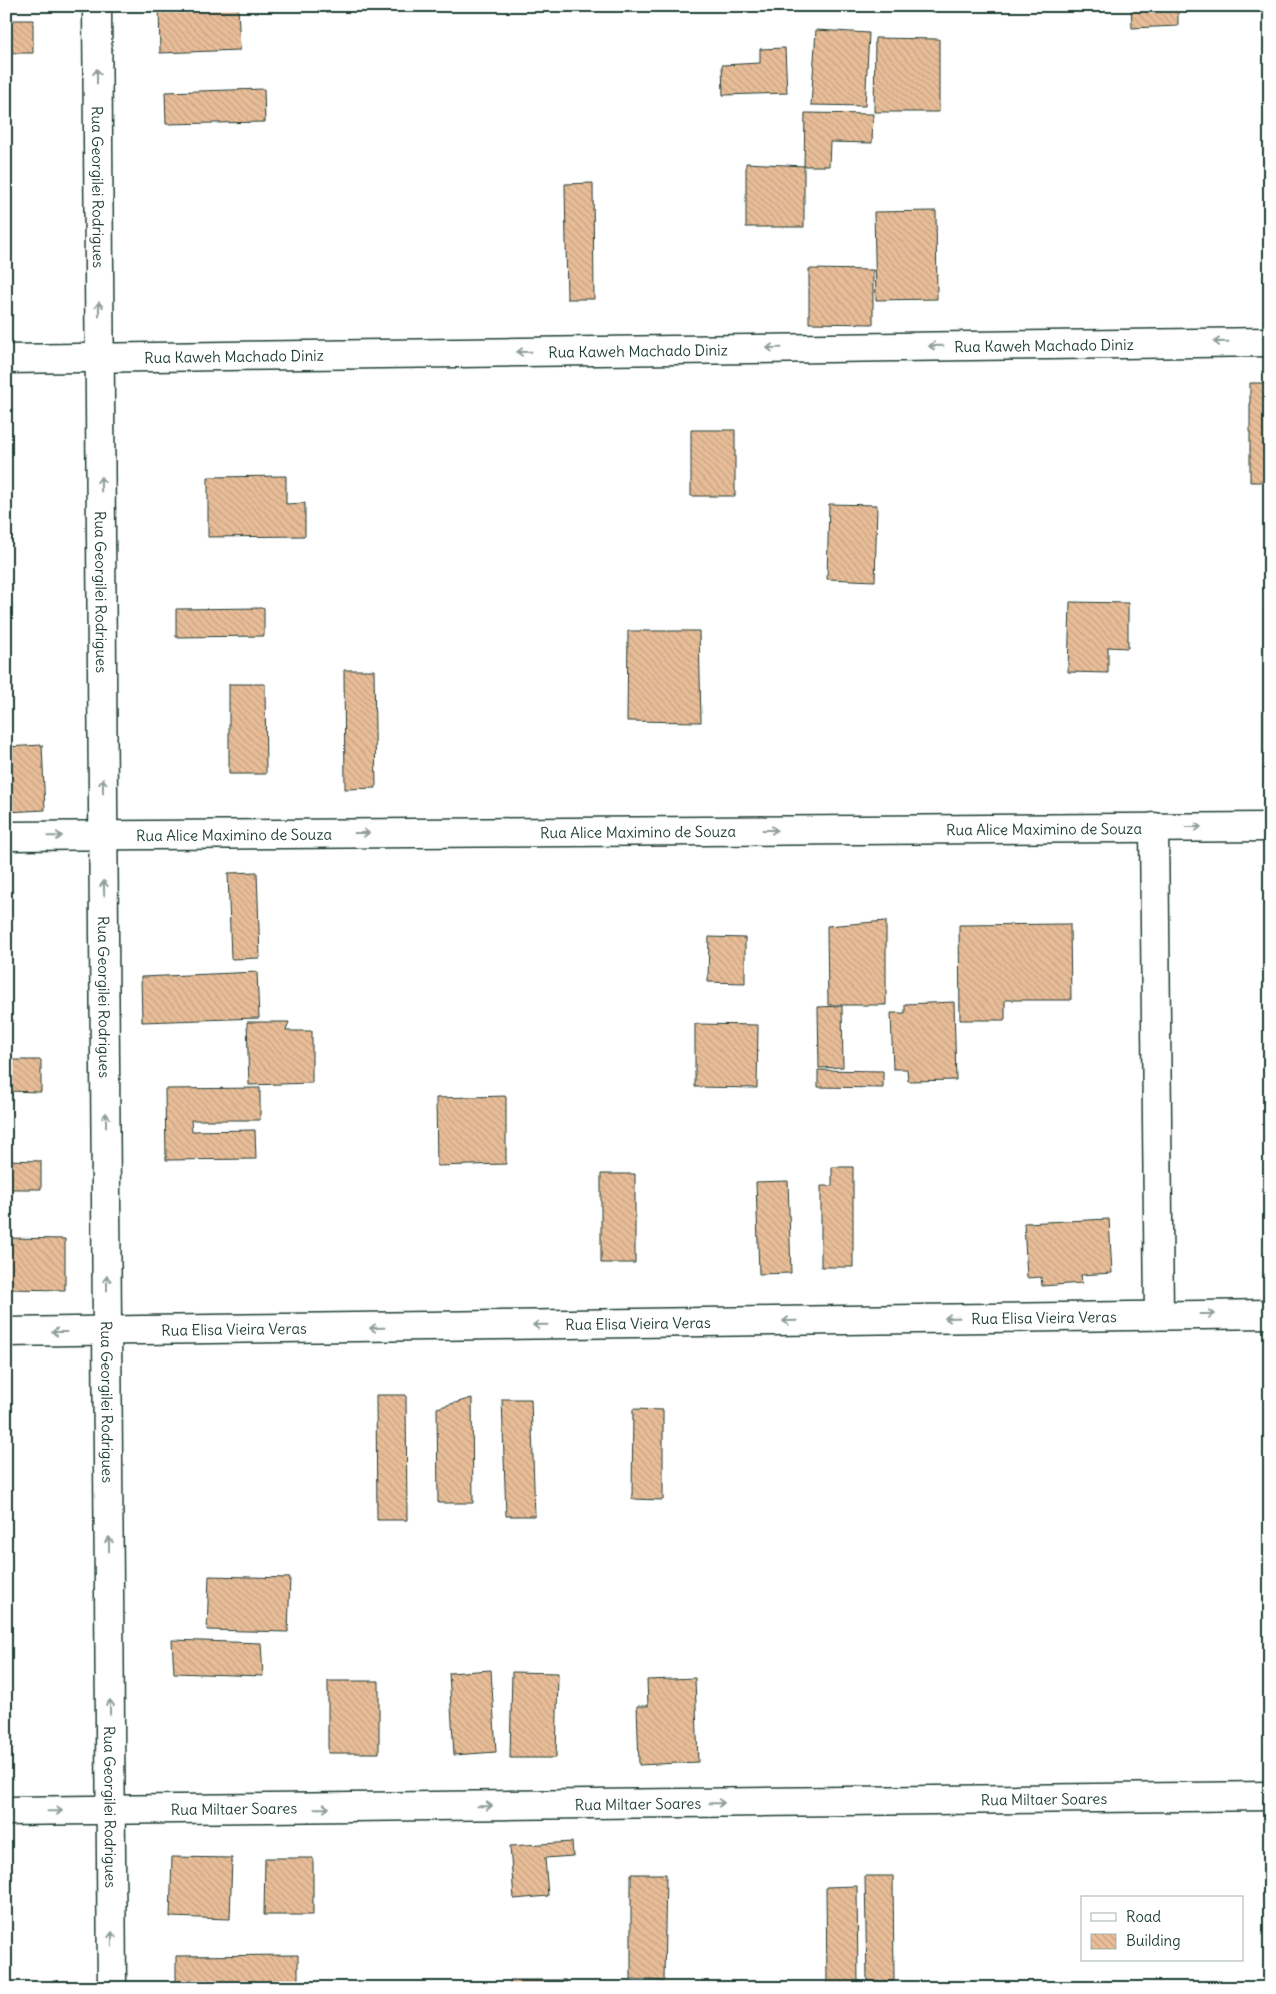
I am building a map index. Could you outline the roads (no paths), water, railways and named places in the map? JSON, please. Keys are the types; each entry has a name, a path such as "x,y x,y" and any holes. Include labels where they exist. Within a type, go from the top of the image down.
{"street":[{"name":"Rua Georgilei Rodrigues","path":"97,6 112,1988"},
{"name":"Rua Kaweh Machado Diniz","path":"6,359 1270,342"},
{"path":"1154,827 1159,1315"},
{"name":"Rua Alice Maximino de Souza","path":"6,836 1270,827"},
{"name":"Rua Elisa Vieira Veras","path":"6,1332 1270,1314"},
{"name":"Rua Miltaer Soares","path":"6,1811 1270,1796"}]}
